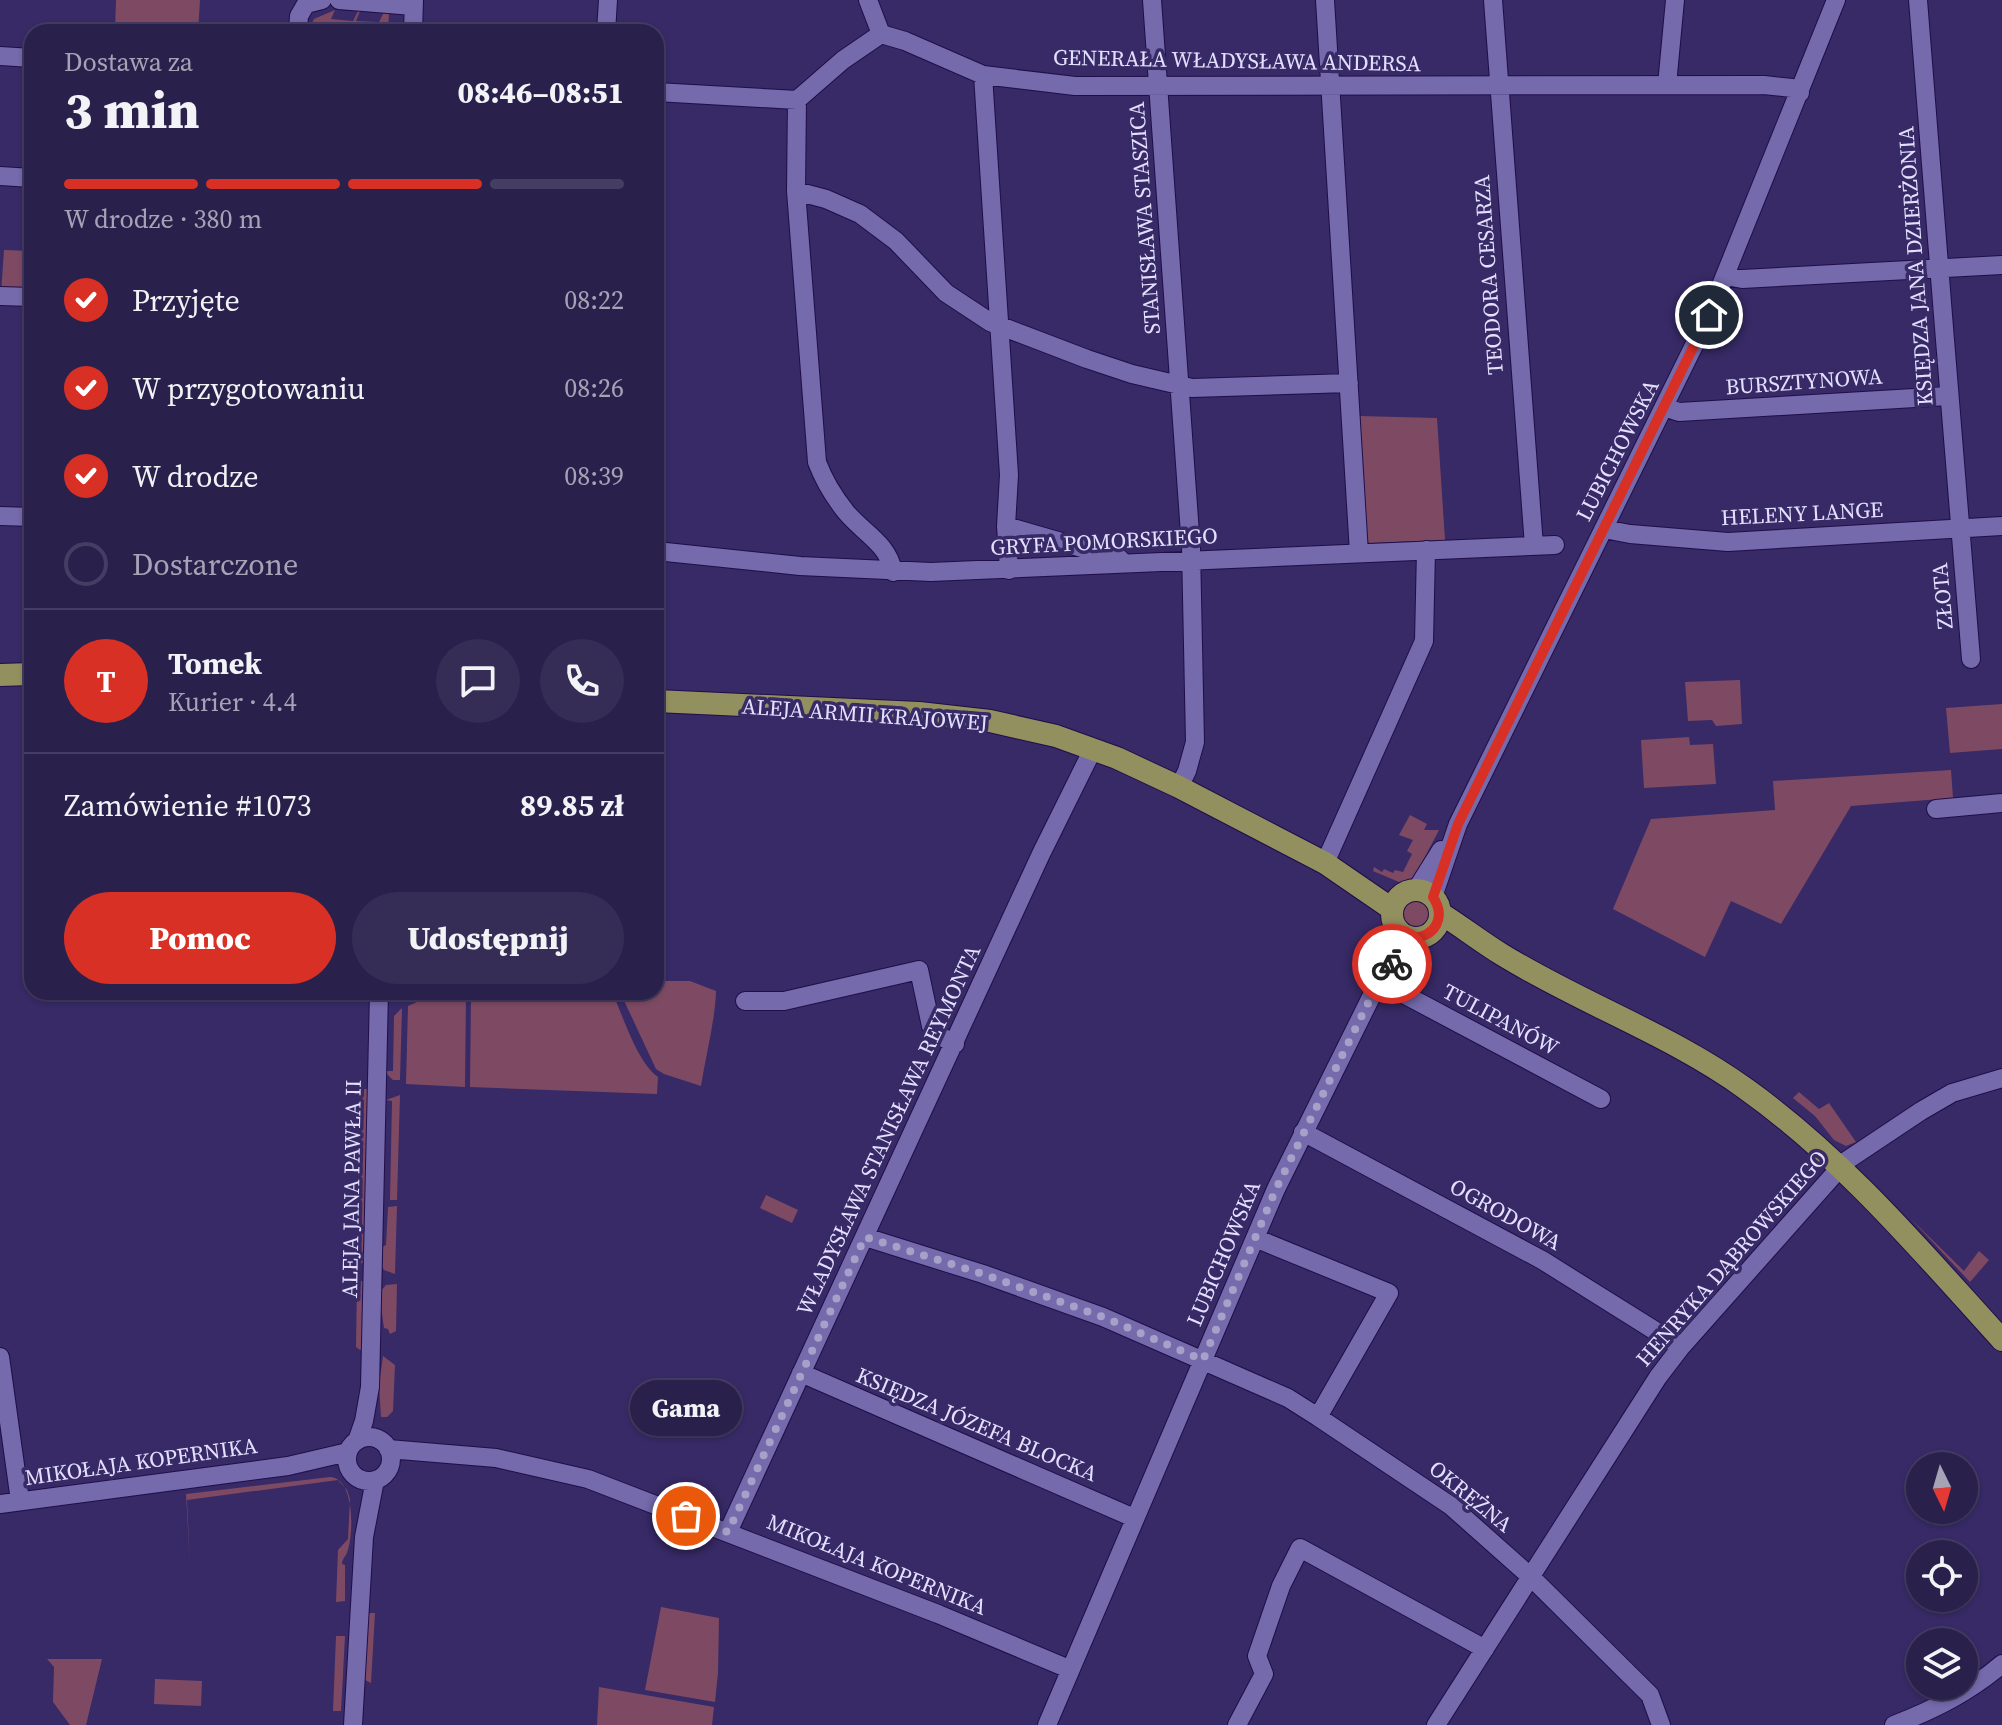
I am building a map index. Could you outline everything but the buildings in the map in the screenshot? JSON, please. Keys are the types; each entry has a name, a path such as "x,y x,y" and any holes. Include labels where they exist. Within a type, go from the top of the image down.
{"main road":[{"path":"0,675 24,674"},
{"name":"ALEJA ARMII KRAJOWEJ","path":"664,701 967,717 1015,725 1093,749 1179,787 1688,1052 1744,1087 1840,1167 2002,1340"}],"street":[{"path":"298,24 306,4 322,0"},
{"path":"339,0 414,3 413,24"},
{"path":"606,24 608,0"},
{"path":"664,92 797,100 843,60 881,34 868,0"},
{"name":"STANISŁAWA STASZICA","path":"1152,0 1190,560 1195,742 1179,787"},
{"path":"1325,0 1359,553"},
{"name":"TEODORA CESARZA","path":"1493,0 1534,546"},
{"path":"1667,85 1675,0"},
{"name":"LUBICHOWSKA","path":"1047,1725 1303,1132 1709,315 1836,0"},
{"name":"KSIĘDZA JANA DZIERŻONIA","path":"1918,0 1960,528"},
{"name":"GENERAŁA WŁADYSŁAWA ANDERSA","path":"881,34 905,41 983,75 1075,86 1764,85 1792,88 1800,93"},
{"path":"0,56 24,58"},
{"path":"983,75 1009,475 1006,526 1009,570"},
{"path":"797,100 796,191 817,462 823,478 848,514 882,547 893,572"},
{"path":"0,176 24,178"},
{"path":"796,191 860,214 896,241 946,293 974,312 1087,359 1132,374 1192,388 1349,383"},
{"path":"1725,276 1742,279 2002,265"},
{"path":"0,296 24,297"},
{"name":"BURSZTYNOWA","path":"1664,407 1679,412 1948,396"},
{"path":"0,516 24,517"},
{"path":"1006,526 1134,563"},
{"name":"HELENY LANGE","path":"1604,529 1643,536 1728,542 2002,526"},
{"name":"ZŁOTA","path":"1960,528 1971,659"},
{"name":"GRYFA POMORSKIEGO","path":"664,552 773,564 893,572 1009,570 1555,545"},
{"path":"1328,865 1424,641 1426,550"},
{"name":"WŁADYSŁAWA STANISŁAWA REYMONTA","path":"728,1532 1041,854 1093,749"},
{"path":"1936,809 2002,803"},
{"path":"745,1001 784,1001 919,970 931,1026 936,1034 955,1044"},
{"name":"TULIPANÓW","path":"1379,981 1601,1099"},
{"name":"ALEJA JANA PAWŁA II","path":"353,1725 364,1537 358,1465 370,1387 379,1000"},
{"name":"HENRYKA DĄBROWSKIEGO","path":"1436,1725 1658,1377 1681,1347 1840,1167 1952,1093 2002,1078"},
{"name":"OGRODOWA","path":"1303,1132 1542,1260 1681,1347"},
{"name":"OKRĘŻNA","path":"865,1237 983,1274 1103,1317 1288,1398 1451,1506 1531,1577 1650,1695 1661,1725"},
{"path":"1255,1238 1389,1293 1318,1417"},
{"path":"0,1357 20,1501"},
{"name":"KSIĘDZA JÓZEFA BLOCKA","path":"801,1373 1134,1518"},
{"name":"ALEJA JANA PAWŁA II","path":"370,1387 387,1451"},
{"name":"MIKOŁAJA KOPERNIKA","path":"0,1504 288,1466 358,1465 365,1438 387,1451 496,1458 588,1479 938,1614 1069,1669"},
{"path":"358,1465 385,1474 387,1451"},
{"path":"1237,1725 1264,1674 1257,1656 1281,1586 1300,1548 1485,1649"},
{"path":"1894,1725 1940,1707 1979,1683 2002,1664"}],"shaded area":[{"path":"116,0 200,0 198,24 115,24"},
{"path":"335,10 331,19 353,21 360,11 356,21 379,22 384,12 389,13 388,24 311,24 314,19"},
{"path":"4,250 24,251 24,295 1,294"},
{"path":"1359,416 1437,418 1445,540 1369,543 1366,538"},
{"path":"1740,680 1742,724 1716,726 1712,720 1688,721 1685,682"},
{"path":"2002,704 2002,749 1950,753 1946,708"},
{"path":"1689,737 1690,745 1713,744 1716,784 1644,788 1641,740"},
{"path":"1951,770 1953,798 1851,806 1781,924 1731,901 1705,957 1613,909 1651,819 1775,810 1773,781"},
{"path":"1410,815 1427,824 1424,830 1439,830 1414,878 1399,882 1373,871 1374,867 1382,872 1384,869 1393,873 1395,870 1403,872 1412,854 1407,851 1413,840 1399,835"},
{"path":"1416,901 1425,905 1429,914 1425,923 1416,927 1407,923 1403,914 1407,905"},
{"path":"664,981 690,981 716,991 701,1086 656,1069 624,1000 664,1000"},
{"path":"466,1000 465,1087 406,1084 408,1006 417,1002"},
{"path":"471,1000 615,1000 637,1050 658,1077 657,1094 470,1087"},
{"path":"402,1008 400,1080 393,1080 384,1071 393,1071 394,1016"},
{"path":"362,1089 370,1089 366,1260 358,1266"},
{"path":"1799,1092 1819,1109 1829,1103 1856,1142 1846,1146 1834,1140 1815,1116 1793,1098"},
{"path":"400,1095 397,1200 390,1200 392,1101 386,1100"},
{"path":"766,1195 798,1210 792,1223 760,1208"},
{"path":"397,1206 395,1274 384,1270 380,1263 380,1248 386,1245 388,1207"},
{"path":"1911,1219 1964,1271 1979,1251 1989,1260 1970,1282"},
{"path":"364,1281 363,1349 360,1350 356,1347 357,1284"},
{"path":"397,1284 396,1331 390,1334 384,1328 379,1293 386,1285"},
{"path":"383,1356 395,1365 393,1411 387,1417 381,1417 379,1385"},
{"path":"330,1477 338,1480 187,1500 190,1565 186,1494"},
{"path":"350,1504 351,1536 342,1564 345,1565 345,1601 336,1602 338,1550 348,1539"},
{"path":"661,1607 719,1618 715,1702 645,1690"},
{"path":"375,1613 371,1683 363,1679 367,1616"},
{"path":"336,1636 345,1636 341,1711 333,1711"},
{"path":"47,1659 102,1659 86,1725 70,1725 53,1702 54,1667"},
{"path":"155,1679 202,1681 201,1706 154,1704"},
{"path":"599,1687 714,1707 712,1725 597,1725"}],"way so far":[{"path":"686,1516 728,1532 865,1237 983,1274 1103,1317 1203,1360 1276,1189 1379,981 1392,964"}],"place":[{"name":"Gama","path":"686,1516"}],"route":[{"path":"1392,964 1413,938 1423,937 1437,925 1440,913 1433,897 1458,824 1709,315"}]}
